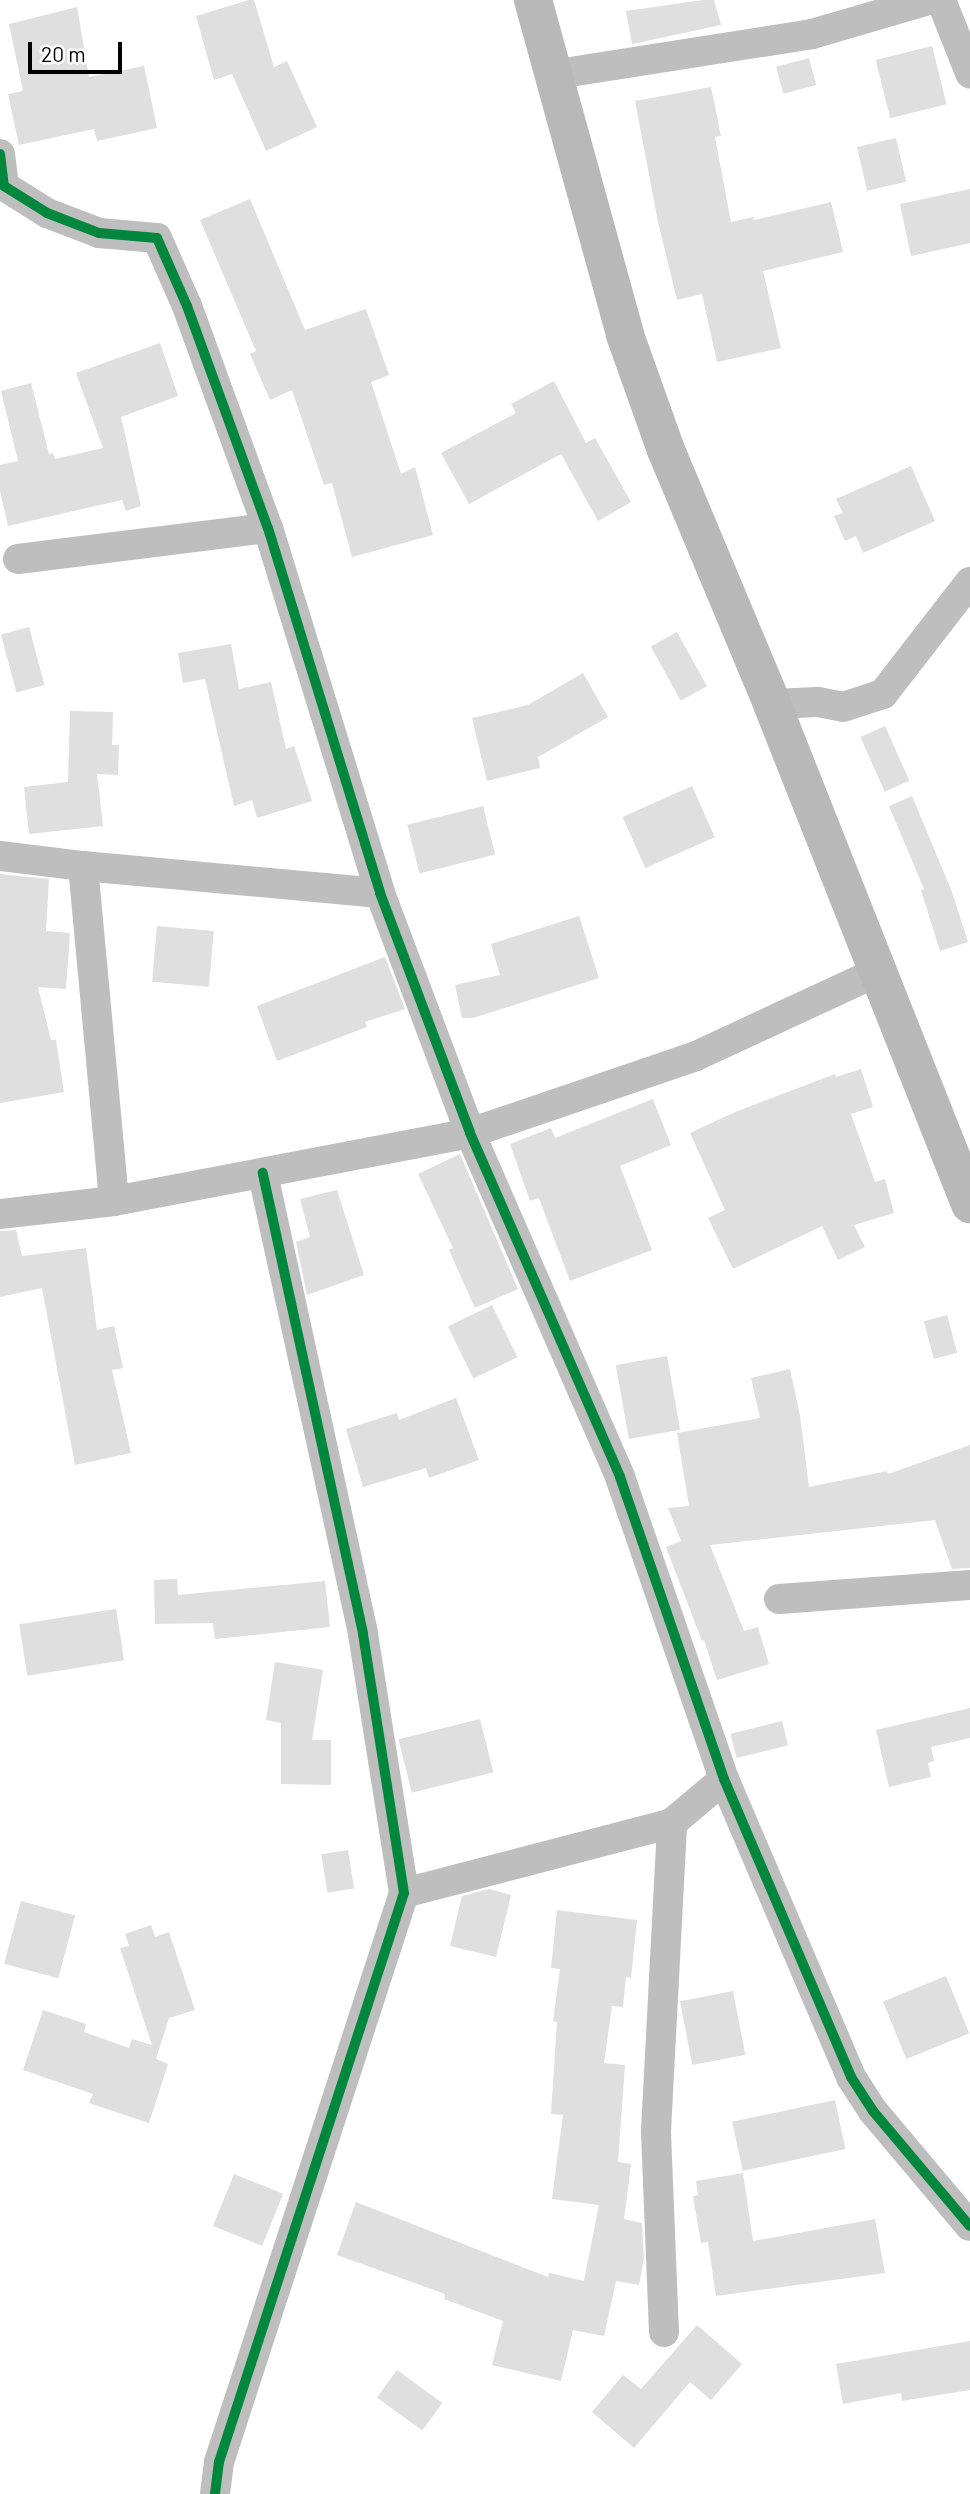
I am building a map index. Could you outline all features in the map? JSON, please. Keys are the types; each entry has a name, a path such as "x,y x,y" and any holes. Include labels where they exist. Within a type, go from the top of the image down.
{"main road":[{"path":"533,0 551,75 625,335 652,411 772,704 970,1203"}],"street":[{"path":"551,75 812,34 929,0"},
{"path":"941,0 970,73"},
{"path":"0,154 4,186 47,213 99,233 157,238 187,306 268,528 380,893 470,1133 620,1477 724,1779 851,2077 873,2111 970,2226"},
{"path":"18,559 268,528"},
{"path":"772,704 818,702 843,707 883,694 970,582"},
{"path":"0,856 380,893"},
{"path":"83,866 114,1201"},
{"path":"0,1214 114,1201 470,1133 696,1056 877,972"},
{"path":"215,2494 219,2462 404,1893 363,1633 263,1173"},
{"path":"779,1600 970,1585"},
{"path":"404,1893 672,1823 724,1779"},
{"path":"664,2332 656,2131 672,1823"}],"building":[{"path":"254,0 274,67 287,61 317,127 266,151 232,74 214,80 196,16"},
{"path":"714,0 721,25 632,44 626,11"},
{"path":"77,7 89,77 144,66 157,128 97,141 94,129 19,145 8,94 23,91 9,24"},
{"path":"932,46 947,104 890,118 876,60"},
{"path":"809,58 816,85 783,94 776,67"},
{"path":"711,87 721,136 715,137 731,222 753,217 754,220 831,202 843,252 763,271 781,348 717,362 702,294 677,300 658,222 635,101"},
{"path":"896,138 906,182 867,191 857,147"},
{"path":"970,189 970,243 911,256 900,204"},
{"path":"250,199 305,330 366,309 389,375 371,382 401,474 415,467 433,535 352,557 332,483 324,485 292,390 270,400 250,354 256,351 200,220"},
{"path":"160,343 178,396 121,417 141,506 126,511 122,500 8,526 0,491 0,465 18,461 1,391 31,383 49,454 53,453 55,459 103,448 76,373"},
{"path":"554,381 586,443 595,438 631,502 598,521 561,454 469,504 441,453 516,413 511,404"},
{"path":"911,466 935,521 863,553 856,536 845,541 834,516 843,513 836,499"},
{"path":"29,627 45,685 17,692 1,635"},
{"path":"677,632 707,686 681,701 651,647"},
{"path":"231,644 239,689 271,682 286,749 294,746 312,801 257,818 252,800 234,806 205,679 183,683 178,653"},
{"path":"583,673 608,717 538,757 540,768 487,781 472,718 528,705"},
{"path":"70,711 113,712 112,745 119,745 118,775 97,774 103,826 29,834 24,787 68,782"},
{"path":"885,726 909,781 885,792 860,737"},
{"path":"692,786 715,837 645,868 623,817"},
{"path":"912,796 952,892 968,942 940,951 921,890 924,889 889,806"},
{"path":"483,806 495,855 419,873 407,825"},
{"path":"0,874 49,879 46,931 70,933 66,989 38,987 51,1040 56,1040 64,1092 0,1103"},
{"path":"579,916 599,978 473,1018 462,1018 455,985 500,975 491,944"},
{"path":"157,926 214,931 209,987 152,982"},
{"path":"385,957 405,1009 365,1022 367,1027 277,1061 257,1006"},
{"path":"861,1069 873,1107 851,1114 875,1182 885,1179 894,1213 854,1225 865,1247 838,1260 822,1226 733,1269 708,1218 725,1210 690,1133 735,1112 835,1074 836,1077"},
{"path":"653,1099 671,1145 620,1166 652,1250 570,1281 539,1198 530,1201 510,1144 551,1128 555,1138"},
{"path":"460,1154 518,1289 475,1308 449,1250 453,1248 418,1174"},
{"path":"337,1190 364,1275 307,1295 296,1242 310,1237 300,1199"},
{"path":"16,1230 22,1256 86,1248 97,1330 114,1326 123,1368 112,1370 131,1453 75,1465 42,1288 0,1297 0,1231"},
{"path":"492,1305 517,1357 473,1379 448,1326"},
{"path":"947,1315 957,1353 934,1359 924,1321"},
{"path":"667,1356 680,1430 629,1439 616,1365"},
{"path":"790,1369 800,1416 809,1487 887,1471 888,1474 970,1445 970,1568 952,1569 935,1520 710,1545 744,1631 758,1627 769,1664 717,1680 704,1640 702,1641 666,1547 681,1541 668,1508 689,1506 677,1433 760,1418 751,1378"},
{"path":"456,1398 479,1460 429,1478 426,1468 363,1487 346,1429 397,1413 399,1420"},
{"path":"177,1579 178,1595 325,1581 330,1627 215,1639 213,1623 155,1624 154,1580"},
{"path":"116,1609 124,1660 27,1676 19,1624"},
{"path":"275,1662 323,1670 312,1740 331,1740 331,1785 281,1784 281,1723 266,1720"},
{"path":"970,1708 970,1738 931,1747 934,1761 928,1763 931,1777 889,1787 876,1730"},
{"path":"480,1719 493,1772 412,1793 398,1739"},
{"path":"782,1721 788,1745 737,1758 731,1734"},
{"path":"348,1850 354,1889 327,1893 321,1854"},
{"path":"489,1889 511,1895 496,1957 450,1946 462,1896"},
{"path":"21,1901 75,1915 58,1978 4,1964"},
{"path":"557,1910 637,1920 631,1978 626,1977 623,2007 612,2006 604,2063 625,2065 618,2162 631,2164 624,2219 642,2223 644,2259 639,2285 616,2281 604,2336 573,2330 561,2381 492,2365 503,2321 444,2299 445,2294 337,2255 356,2202 548,2277 549,2273 584,2281 599,2205 552,2199 563,2115 551,2114 557,2022 553,2021 560,1969 551,1968"},
{"path":"151,1925 155,1937 169,1932 195,2010 169,2018 156,2059 168,2064 149,2123 89,2103 93,2094 23,2070 43,2010 86,2024 84,2032 129,2048 132,2039 152,2045 120,1948 129,1946 125,1934"},
{"path":"946,1976 969,2033 906,2059 883,2001"},
{"path":"733,1991 745,2055 692,2065 680,2001"},
{"path":"835,2100 845,2149 743,2171 732,2122"},
{"path":"743,2173 753,2241 875,2219 885,2273 716,2296 708,2242 701,2243 693,2196 698,2195 696,2181"},
{"path":"234,2174 283,2194 262,2246 213,2226"},
{"path":"697,2325 742,2364 711,2400 690,2382 634,2448 592,2412 623,2375 641,2389"},
{"path":"970,2341 970,2390 902,2401 901,2393 843,2404 836,2364"},
{"path":"397,2370 442,2403 422,2430 377,2398"}],"cycle path":[{"path":"0,154 4,186 47,213 99,233 157,238 187,306 268,528 380,893 470,1133 620,1477 724,1779 851,2077 873,2111 970,2226"},
{"path":"215,2494 219,2462 404,1893 363,1633 263,1173"}]}
